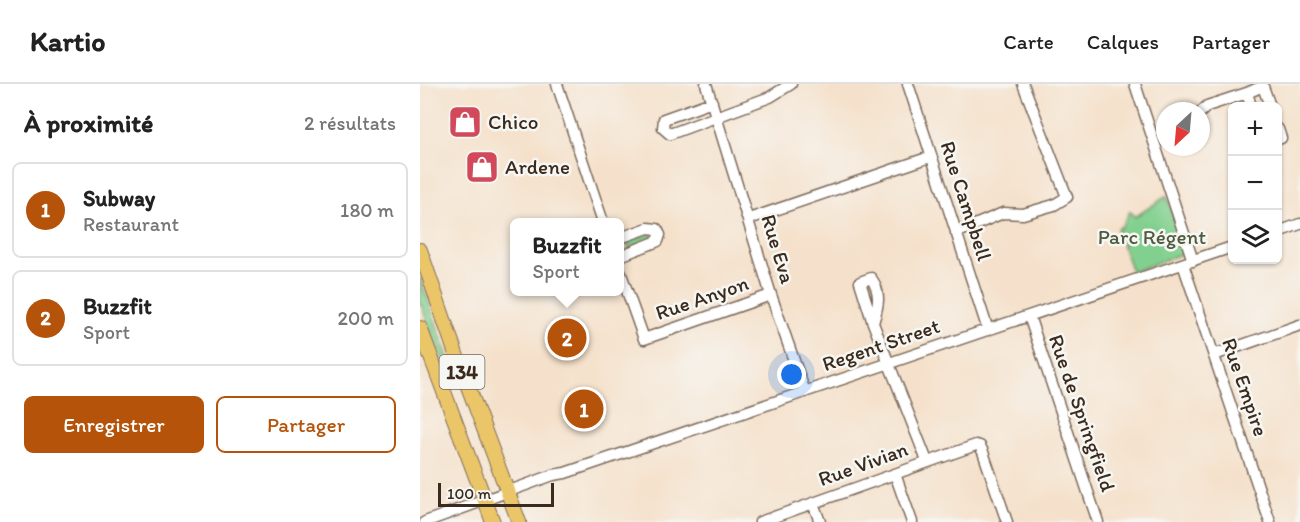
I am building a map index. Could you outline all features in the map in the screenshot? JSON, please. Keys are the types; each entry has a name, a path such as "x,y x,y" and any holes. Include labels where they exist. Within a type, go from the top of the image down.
{"main road":[{"name":"134","path":"420,250 457,357 519,522"},
{"name":"134","path":"420,328 494,522"}],"street":[{"path":"557,84 602,218"},
{"name":"Rue Eva","path":"706,84 771,295 804,392"},
{"path":"712,102 664,119 663,128 670,134 770,97 791,84"},
{"name":"Rue Campbell","path":"908,84 988,330"},
{"path":"956,232 1003,213 1023,214 1054,205 1066,197 1023,84"},
{"name":"Rue Empire","path":"1135,84 1153,137 1214,355 1270,522"},
{"path":"1210,105 1247,93 1263,85 1269,102"},
{"path":"1247,93 1250,102"},
{"path":"749,219 930,157"},
{"path":"1282,231 1300,224"},
{"path":"624,237 648,228 657,229 660,235 658,241 624,254"},
{"name":"Regent Street","path":"425,522 553,475 577,469 1228,249"},
{"name":"Rue Anyon","path":"624,283 644,339 771,295"},
{"name":"Rue de Springfield","path":"1029,316 1098,522"},
{"path":"873,323 927,461"},
{"path":"1214,355 1300,325"},
{"name":"Rue Vivian","path":"759,522 969,446 980,446 1007,522"},
{"path":"895,474 912,522"},
{"path":"813,503 820,522"}],"green space":[{"name":"Parc Régent","path":"1167,196 1184,253 1132,272 1117,229 1122,226 1130,211 1135,217"},
{"path":"650,234 654,236 651,241 628,247 626,242"},
{"path":"420,277 457,387 440,354 420,302"}],"place":[{"name":"Chico","path":"465,122"},
{"name":"Ardene","path":"482,167"},
{"name":"Buzzfit","path":"567,338"},
{"name":"Subway","path":"584,409"}]}
